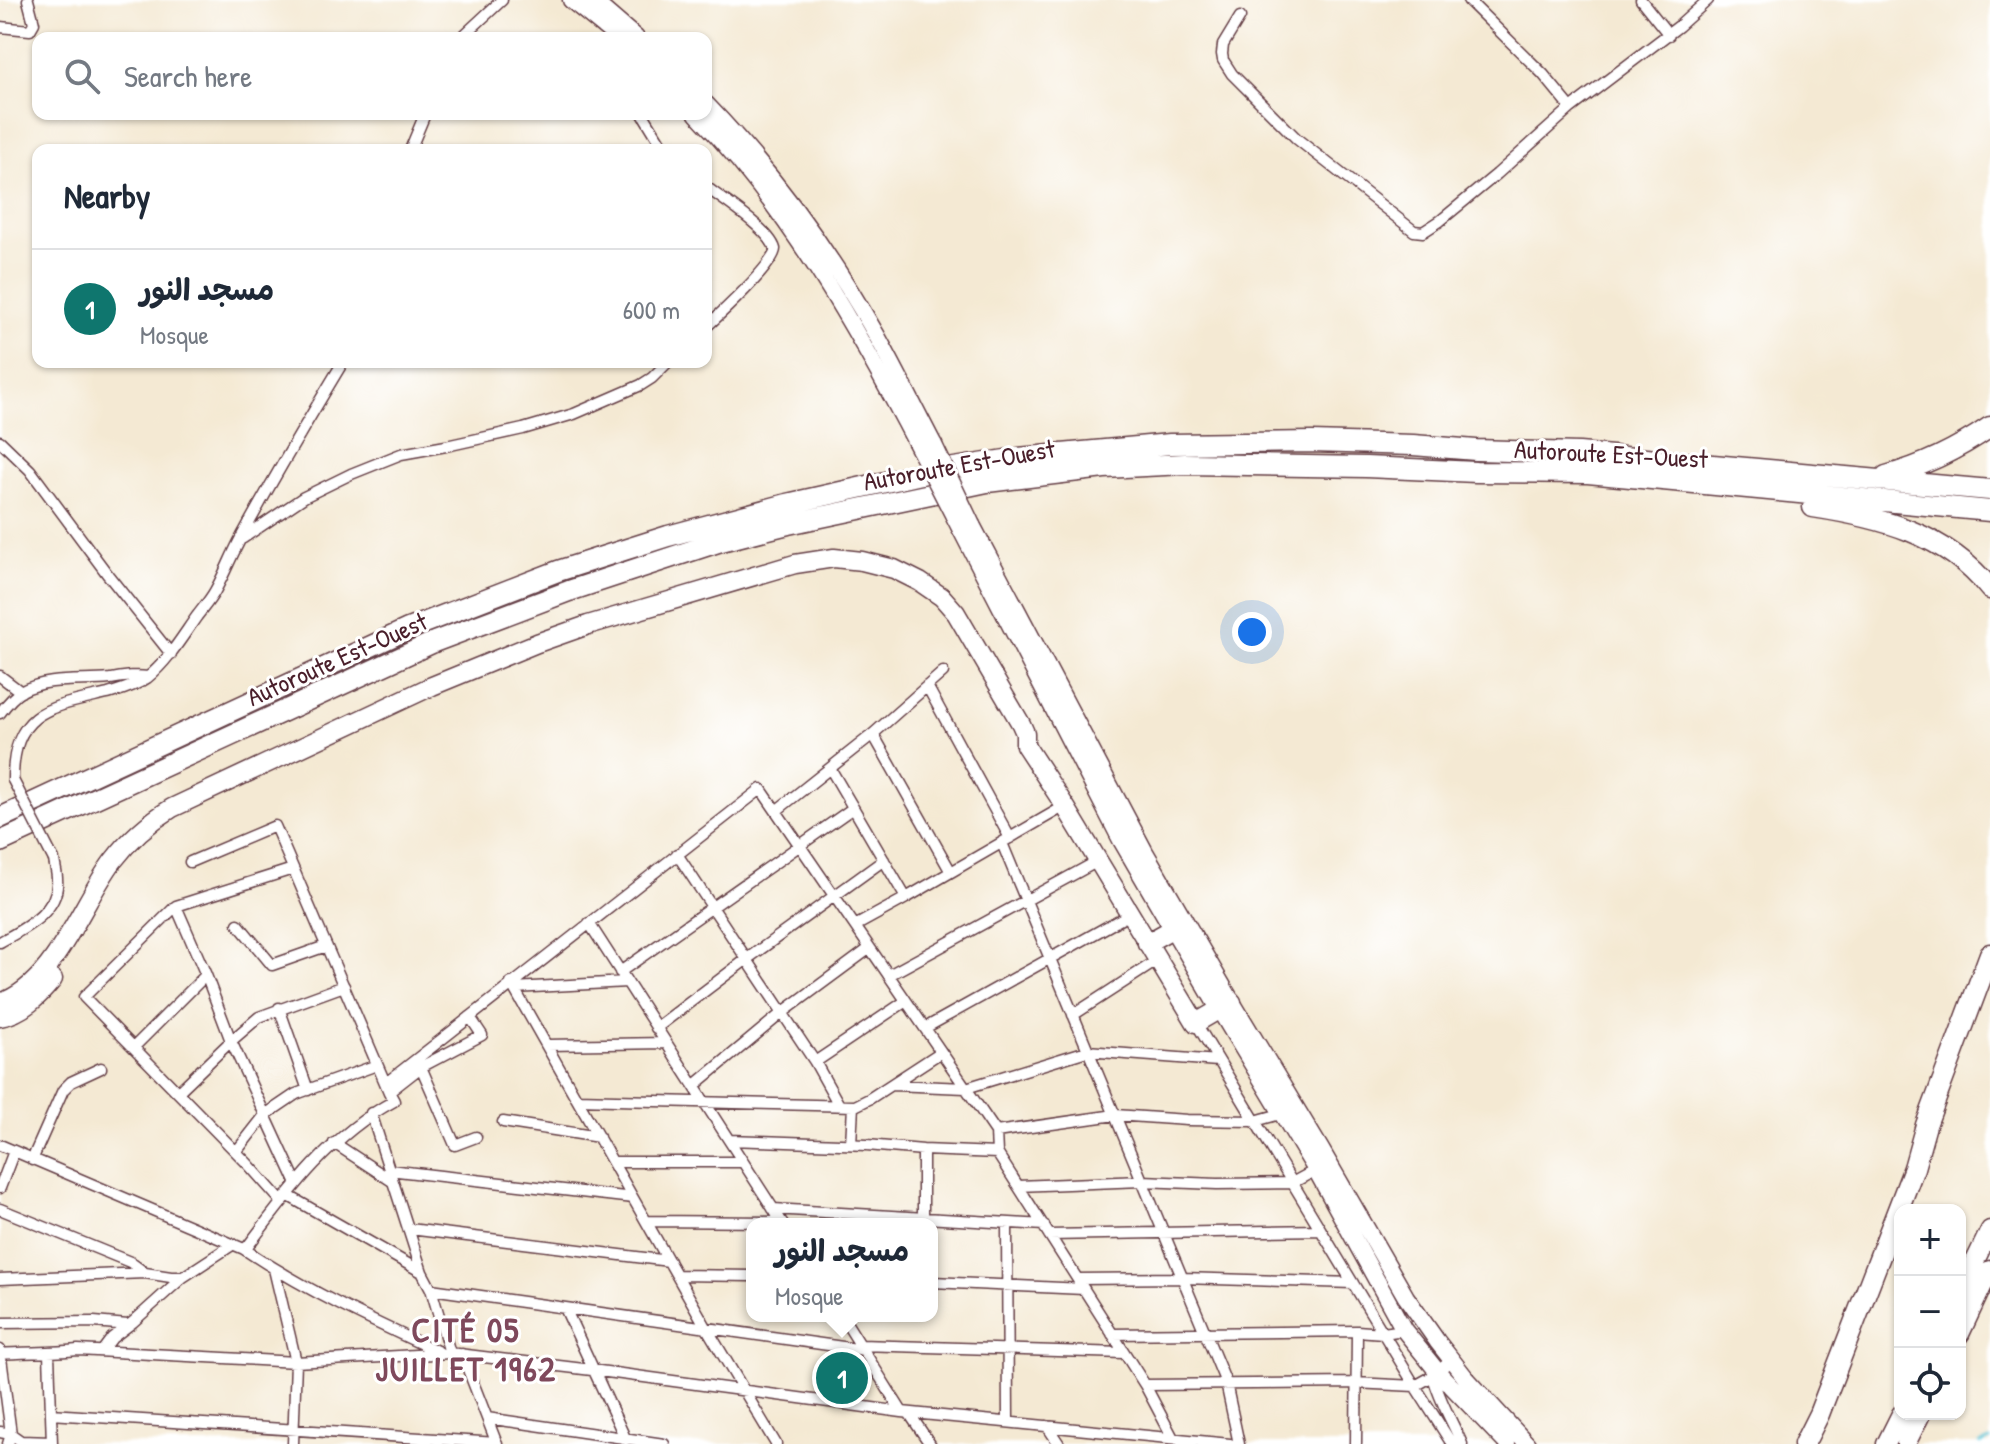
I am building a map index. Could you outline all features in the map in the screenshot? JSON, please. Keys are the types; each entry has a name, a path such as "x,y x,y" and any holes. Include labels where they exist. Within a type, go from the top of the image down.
{"highway":[{"path":"1875,479 1934,459 1990,427"},
{"name":"Autoroute Est-Ouest","path":"0,818 408,629 558,571 668,536 787,504 935,471 1018,458 1170,444 1312,442 1579,453 1990,490"},
{"name":"Autoroute Est-Ouest","path":"0,842 434,642 569,591 721,541 972,485 1104,468 1258,464 1519,474 1588,473 1990,511"},
{"path":"1743,489 1789,504 1865,516 1901,526 1933,541 1958,558 1990,589"},
{"path":"4,997 36,980 51,962 113,862 141,830 172,808 432,686 537,643 795,564 834,558 894,569 942,597 956,613 1021,724 1025,745 1196,1023 1225,1006"},
{"path":"0,1017 10,1016 24,1008 50,982 121,869 152,836 179,817 517,662 576,639 736,591 820,571 848,570 872,574 907,588 947,618 1019,742 1030,751"},
{"path":"1147,943 1172,929"},
{"path":"1804,1444 1819,1414 1914,1168 1926,1125 1990,954"},
{"path":"1914,1168 1940,1120 1990,992"},
{"path":"1966,1280 1990,1230"},
{"path":"1966,1321 1990,1270"},
{"path":"1886,1444 1898,1420"},
{"path":"1906,1444 1918,1420"}],"main road":[{"path":"571,0 607,32"},
{"path":"592,0 629,32"},
{"path":"712,110 808,228 876,335 927,448 1121,840 1172,929 1225,1006 1290,1111 1335,1190 1404,1330 1435,1374 1507,1444"},
{"path":"703,120 761,187 835,295 927,448"},
{"path":"966,527 1145,852 1225,1006"},
{"path":"1290,1111 1316,1170 1335,1190 1406,1297 1451,1360 1527,1444"}],"street":[{"path":"0,27 30,30 34,23 28,0"},
{"path":"467,32 502,0"},
{"path":"1468,0 1543,74 1571,108"},
{"path":"1641,0 1669,35"},
{"path":"1240,17 1223,45 1223,60 1232,74 1304,146 1419,232 1429,230 1571,108 1669,35 1708,0"},
{"path":"412,144 422,120"},
{"path":"647,120 661,144"},
{"path":"712,191 742,213 775,250 775,256 762,272 712,321"},
{"path":"0,942 32,923 47,908 57,889 54,860 13,780 18,740 28,724 41,712 137,684 171,654 214,593 240,540 339,368"},
{"path":"240,540 304,497 351,474 401,454 523,429 574,414 641,385 662,368"},
{"path":"0,441 30,470 171,654"},
{"path":"776,811 873,734 943,672"},
{"path":"0,713 8,702 35,686 135,675 148,677"},
{"path":"0,676 21,692"},
{"path":"927,686 1006,840 1026,901 1226,1383 1239,1444"},
{"path":"873,734 951,872"},
{"path":"830,768 906,898"},
{"path":"388,1088 470,1017 761,789 996,1132 997,1153 1180,1441"},
{"path":"855,926 1065,806"},
{"path":"620,972 853,808"},
{"path":"190,862 275,826 394,1101 371,1113 334,1143 296,1182 244,1249"},
{"path":"677,854 815,1062 839,1105"},
{"path":"656,1028 884,860"},
{"path":"889,975 1098,861"},
{"path":"293,869 176,906 84,997 285,1198 422,1272"},
{"path":"176,906 231,1041 296,1182"},
{"path":"925,1028 1130,914"},
{"path":"589,923 779,1218"},
{"path":"238,924 272,965 326,946"},
{"path":"694,1086 782,1013 870,948"},
{"path":"1073,1015 1158,960"},
{"path":"134,1047 206,975"},
{"path":"513,985 627,982"},
{"path":"513,985 706,1327 776,1444"},
{"path":"178,1092 259,1017 344,986"},
{"path":"815,1062 906,1001"},
{"path":"279,1008 308,1090"},
{"path":"388,1088 482,1035 470,1017"},
{"path":"1196,1023 1452,1444"},
{"path":"547,1045 666,1043"},
{"path":"890,1085 966,1088 1087,1051 1218,1061"},
{"path":"577,1099 853,1106 941,1052"},
{"path":"236,1152 265,1115 296,1094 377,1065"},
{"path":"421,1067 455,1145 476,1137"},
{"path":"32,1160 63,1090 71,1082 101,1068"},
{"path":"851,1144 853,1106"},
{"path":"996,1132 1115,1115 1255,1121 1290,1111"},
{"path":"371,1113 422,1272 431,1289 446,1353"},
{"path":"503,1122 599,1137"},
{"path":"729,1140 997,1153"},
{"path":"334,1143 393,1182"},
{"path":"0,1145 244,1249 274,1269 385,1327 446,1353"},
{"path":"773,1209 923,1218 923,1150"},
{"path":"0,1188 14,1151"},
{"path":"613,1162 743,1162"},
{"path":"389,1170 633,1198"},
{"path":"1018,1186 1142,1181 1292,1183 1316,1170"},
{"path":"0,1209 130,1262 145,1273"},
{"path":"938,1219 1007,1223 1047,1230 1164,1234 1321,1230"},
{"path":"647,1221 746,1222"},
{"path":"1007,1223 1008,1422"},
{"path":"410,1229 669,1261"},
{"path":"103,1350 112,1338 183,1277 232,1245"},
{"path":"274,1269 296,1362 293,1444"},
{"path":"0,1279 145,1273 183,1277"},
{"path":"677,1275 746,1276"},
{"path":"938,1282 1081,1284 1182,1278 1353,1283"},
{"path":"431,1289 862,1347 1124,1353"},
{"path":"565,1308 626,1441"},
{"path":"0,1323 106,1322 128,1325"},
{"path":"846,1322 930,1444"},
{"path":"1112,1334 1383,1333 1404,1330"},
{"path":"1356,1444 1357,1331"},
{"path":"49,1353 52,1443 6,1437 0,1352 103,1350 296,1362 462,1354 906,1413 1230,1444"},
{"path":"51,1414 497,1444 462,1354"},
{"path":"1145,1385 1355,1383 1415,1386 1451,1360"},
{"path":"1435,1374 1438,1395 1462,1444"},
{"path":"487,1418 626,1441 664,1444"},
{"path":"1047,1426 1059,1444"}],"waterway":[{"path":"1980,1444 1990,1440"}],"place":[{"name":"مسجد النور","path":"842,1378"}],"district":[{"name":"CITÉ 05 JUILLET 1962","path":"466,1350"}]}
